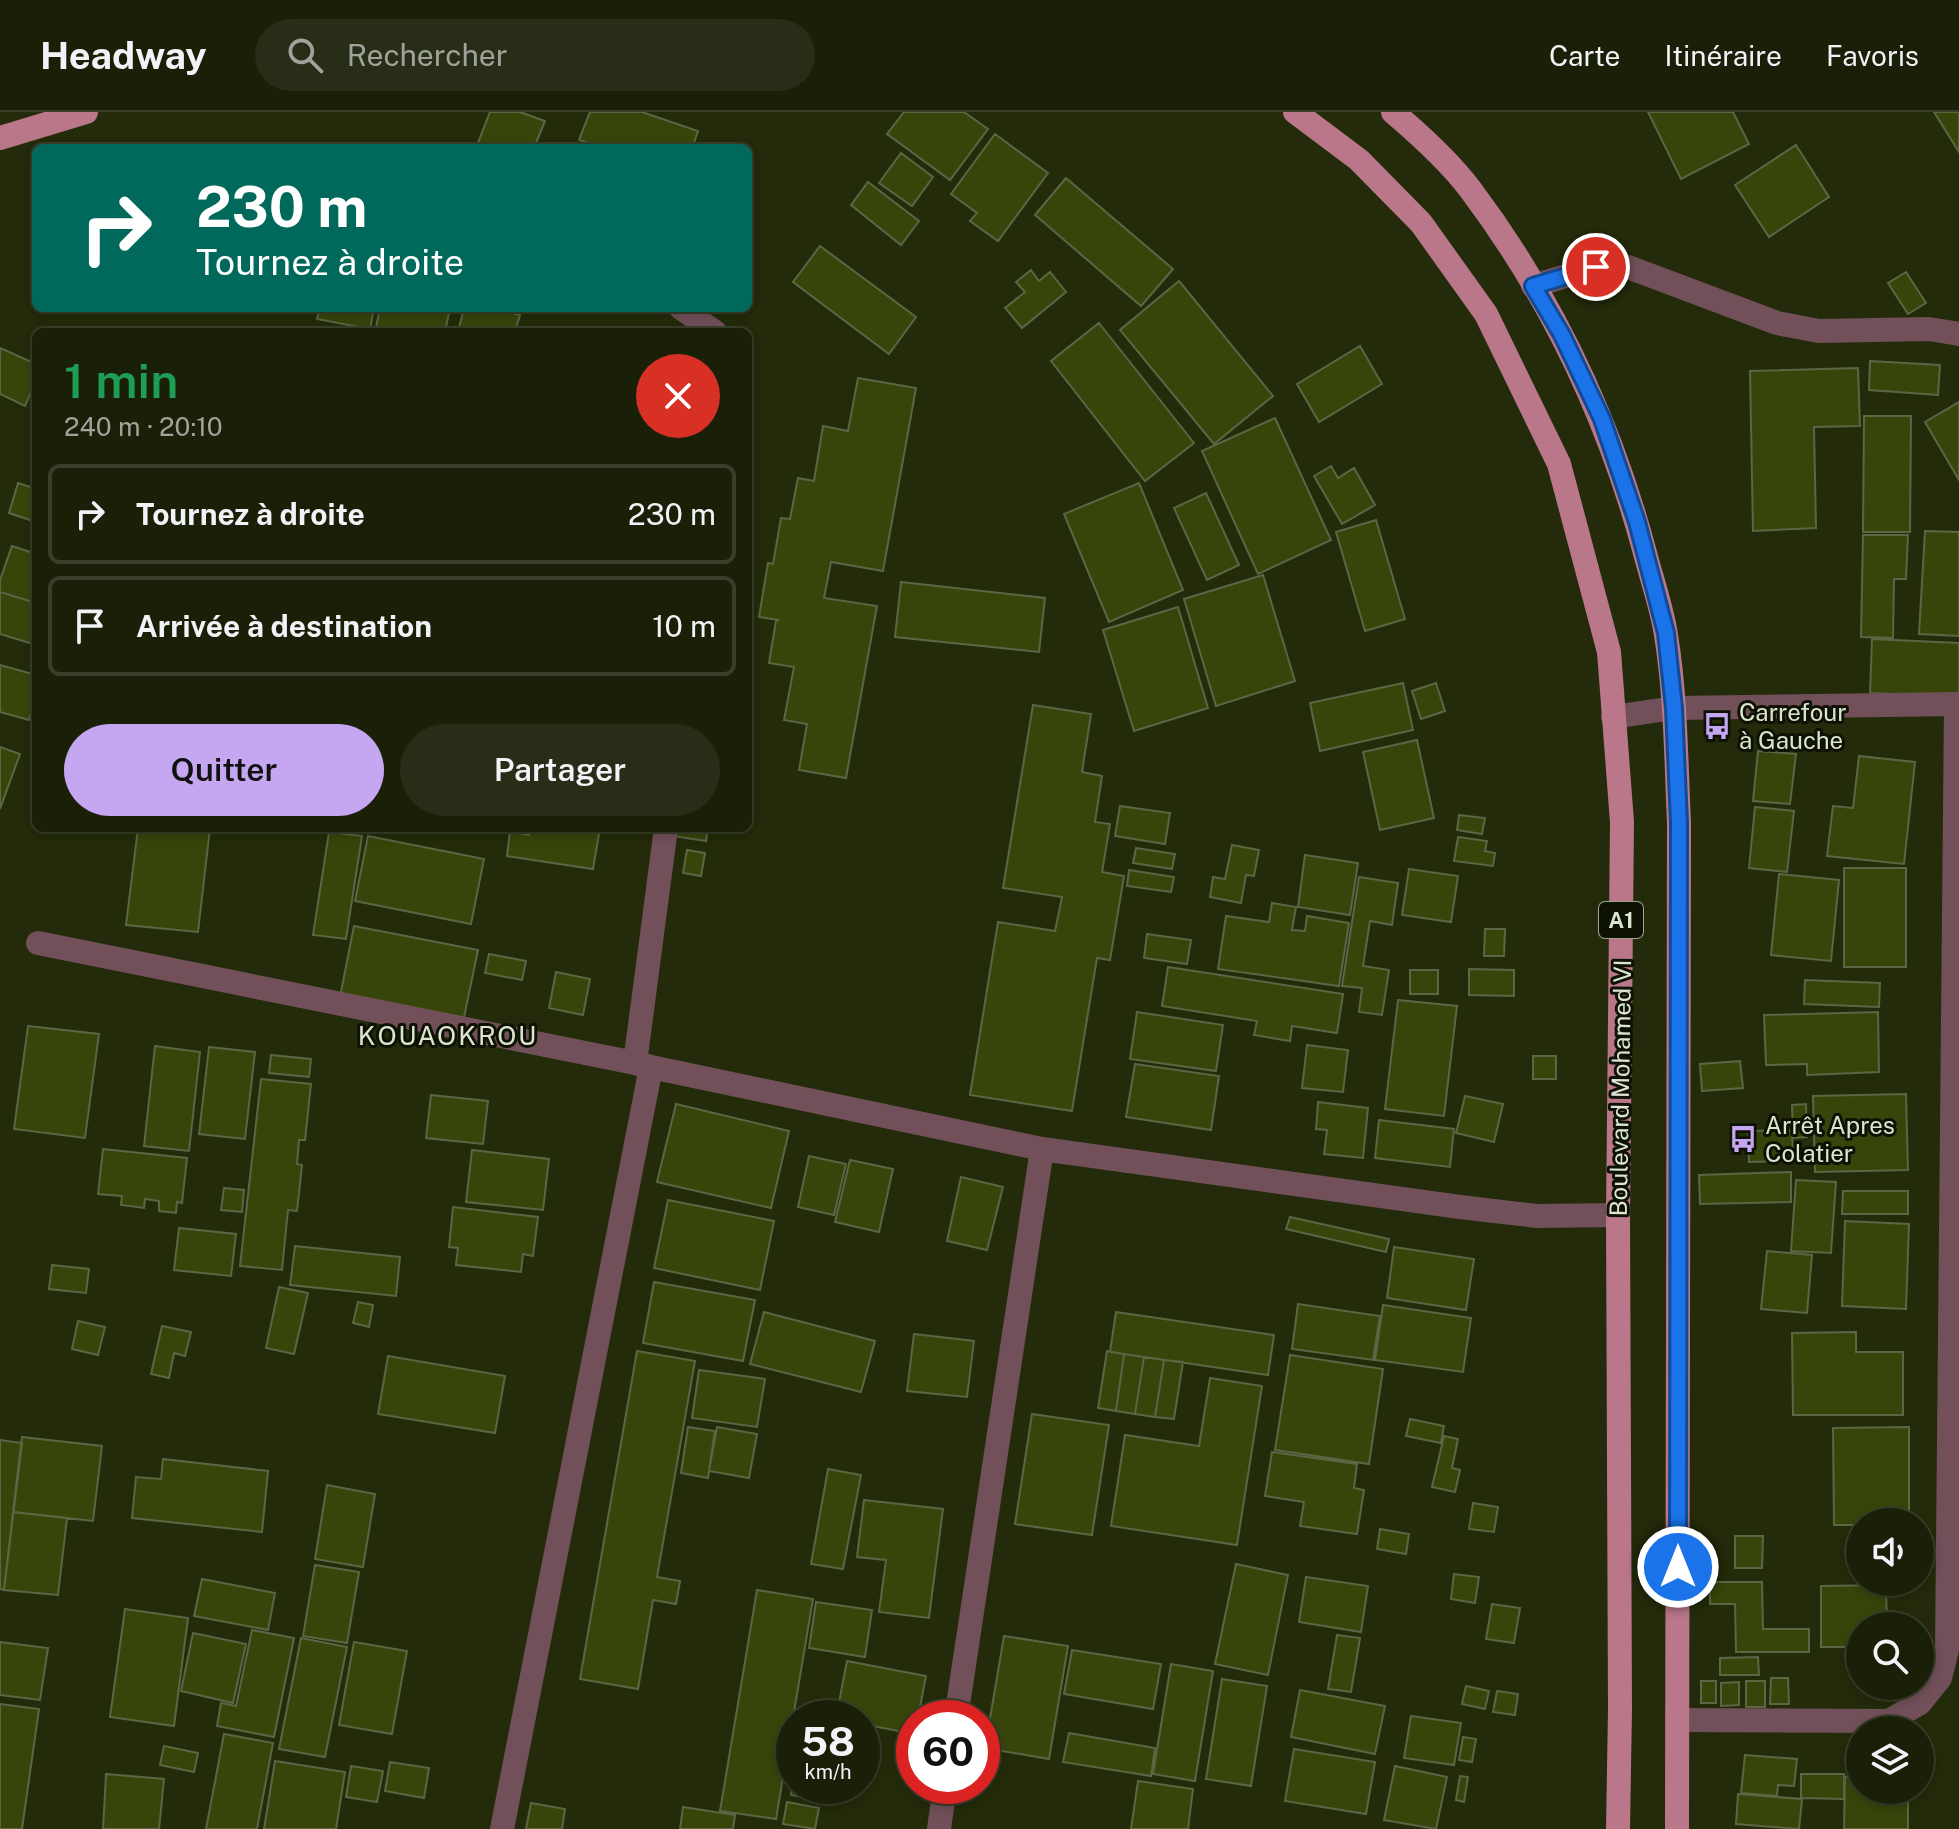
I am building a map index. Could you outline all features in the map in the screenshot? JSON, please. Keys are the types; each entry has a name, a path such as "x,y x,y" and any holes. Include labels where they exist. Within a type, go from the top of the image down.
{"main road":[{"path":"0,138 86,112"},
{"name":"Boulevard Mohamed VI","path":"1295,112 1359,160 1421,223 1486,314 1559,464 1609,652 1622,822 1618,1215 1618,1829"},
{"name":"A1","path":"1393,112 1469,187 1562,335 1602,419 1627,492 1666,633 1674,708 1679,823 1677,1829"}],"street":[{"path":"1533,286 1596,267 1628,267 1777,323 1819,331 1929,329 1959,334"},
{"path":"687,312 709,328"},
{"path":"1613,717 1674,708 1958,704 1947,1650 1940,1678 1920,1703 1889,1721 1677,1720"},
{"path":"502,1829 643,1065 666,832"},
{"path":"38,943 1042,1149 1521,1214 1618,1215"},
{"path":"959,1700 1042,1149"},
{"path":"939,1829 942,1804"}],"building":[{"path":"490,112 520,112 545,121 536,144 478,144"},
{"path":"590,112 642,112 698,131 693,144 591,144 579,140"},
{"path":"904,112 964,112 988,129 950,180 887,134"},
{"path":"1648,112 1733,112 1749,144 1681,179"},
{"path":"1934,112 1959,112 1959,152"},
{"path":"995,134 1048,173 998,241 970,221 977,213 951,194"},
{"path":"1796,145 1829,197 1769,237 1735,185"},
{"path":"901,153 933,177 912,206 879,183"},
{"path":"1066,178 1173,269 1141,306 1035,215"},
{"path":"868,182 919,221 901,245 851,205"},
{"path":"820,246 916,317 889,354 793,282"},
{"path":"1031,270 1039,281 1050,272 1066,292 1022,328 1005,308 1025,292 1016,282"},
{"path":"1906,272 1926,303 1908,314 1888,283"},
{"path":"1179,281 1273,396 1214,444 1120,330"},
{"path":"319,312 373,312 370,328 317,319"},
{"path":"379,312 449,312 446,328 376,328"},
{"path":"463,312 520,315 516,328 459,328"},
{"path":"1099,323 1194,443 1145,481 1051,361"},
{"path":"1360,346 1382,384 1319,422 1297,384"},
{"path":"0,348 32,362 32,390 25,406 0,394"},
{"path":"1870,361 1940,365 1938,395 1869,390"},
{"path":"1858,368 1860,426 1814,427 1816,528 1753,531 1750,371"},
{"path":"858,378 916,388 883,571 831,562 824,598 877,606 846,778 799,770 807,724 784,720 794,667 769,663 776,621 779,620 759,617 768,563 773,564 781,518 790,519 798,478 814,481 823,426 848,431"},
{"path":"1959,402 1959,480 1925,422"},
{"path":"1864,416 1911,416 1910,532 1863,532"},
{"path":"1275,418 1331,540 1258,574 1202,451"},
{"path":"1331,466 1338,478 1354,468 1375,505 1342,524 1314,476"},
{"path":"18,483 32,488 32,521 9,513"},
{"path":"1139,483 1183,590 1109,622 1064,514"},
{"path":"1206,493 1239,565 1207,580 1174,508"},
{"path":"1376,520 1405,619 1365,631 1336,532"},
{"path":"1925,531 1959,532 1959,636 1919,634"},
{"path":"1863,535 1908,535 1906,579 1894,579 1893,638 1861,637"},
{"path":"12,546 32,553 32,602 0,592 0,580"},
{"path":"1263,575 1295,681 1216,706 1184,599"},
{"path":"901,582 1045,598 1039,652 895,637"},
{"path":"0,592 32,602 32,644 0,634"},
{"path":"1178,607 1208,708 1134,731 1103,630"},
{"path":"1872,639 1959,643 1959,697 1870,693"},
{"path":"0,665 32,674 29,720 0,712"},
{"path":"1403,683 1413,730 1320,751 1310,703"},
{"path":"1436,683 1445,711 1421,719 1412,691"},
{"path":"1033,705 1091,714 1082,772 1102,776 1095,822 1110,824 1102,872 1124,876 1110,960 1097,958 1072,1111 970,1095 998,922 1055,931 1062,897 1003,888"},
{"path":"1417,740 1434,818 1380,830 1363,752"},
{"path":"0,747 20,754 0,809"},
{"path":"1758,751 1796,754 1790,804 1753,801"},
{"path":"1859,756 1915,762 1904,864 1827,856 1833,806 1853,808"},
{"path":"1120,806 1170,813 1165,844 1115,836"},
{"path":"1755,807 1794,811 1787,872 1749,868"},
{"path":"1459,815 1485,818 1482,834 1457,830"},
{"path":"138,832 210,832 198,932 126,925"},
{"path":"329,832 362,836 346,939 313,935"},
{"path":"510,832 529,835 529,832 599,832 593,869 507,856"},
{"path":"674,832 707,832 706,841 673,836"},
{"path":"368,836 484,859 471,924 355,901"},
{"path":"1458,837 1487,841 1485,851 1495,853 1493,866 1454,861"},
{"path":"1232,845 1259,850 1254,876 1246,875 1241,903 1210,897 1213,877 1225,879"},
{"path":"1136,848 1175,854 1172,869 1133,863"},
{"path":"687,850 705,853 701,876 683,873"},
{"path":"1305,855 1358,863 1350,915 1298,907"},
{"path":"1844,868 1906,868 1906,967 1844,967"},
{"path":"1409,869 1458,876 1451,922 1402,915"},
{"path":"1129,870 1174,877 1171,892 1127,886"},
{"path":"1779,874 1839,880 1831,961 1771,955"},
{"path":"1359,877 1398,883 1392,925 1370,921 1363,966 1389,970 1382,1015 1359,1012 1362,988 1342,986"},
{"path":"1272,903 1296,907 1292,930 1305,931 1307,916 1349,923 1339,986 1218,969 1226,916 1269,922"},
{"path":"354,926 478,950 463,1022 340,997"},
{"path":"1485,929 1505,929 1504,956 1484,956"},
{"path":"1147,934 1191,940 1187,964 1144,958"},
{"path":"489,954 526,961 522,980 485,973"},
{"path":"1168,967 1343,994 1337,1033 1292,1026 1290,1041 1254,1035 1257,1021 1162,1006"},
{"path":"1469,969 1514,970 1514,996 1469,995"},
{"path":"1410,970 1438,970 1438,994 1410,994"},
{"path":"556,972 590,979 583,1015 549,1008"},
{"path":"1805,980 1880,983 1879,1007 1804,1004"},
{"path":"1398,1000 1457,1006 1444,1116 1385,1109"},
{"path":"1137,1012 1223,1025 1216,1071 1130,1059"},
{"path":"1878,1012 1879,1072 1807,1075 1807,1064 1766,1065 1764,1015"},
{"path":"28,1026 99,1034 85,1138 14,1129"},
{"path":"1307,1045 1348,1050 1343,1092 1302,1088"},
{"path":"155,1046 200,1052 189,1151 144,1146"},
{"path":"209,1047 255,1052 245,1139 199,1134"},
{"path":"271,1055 311,1059 309,1077 269,1073"},
{"path":"1533,1056 1556,1056 1556,1079 1533,1079"},
{"path":"1740,1061 1743,1088 1702,1091 1700,1064"},
{"path":"1135,1064 1219,1076 1211,1130 1126,1117"},
{"path":"261,1079 311,1084 305,1140 299,1140 297,1164 302,1165 297,1211 288,1210 282,1270 240,1266"},
{"path":"1906,1094 1908,1170 1815,1172 1813,1096"},
{"path":"431,1095 488,1101 483,1144 426,1138"},
{"path":"1465,1096 1503,1104 1494,1142 1456,1133"},
{"path":"1318,1102 1368,1108 1363,1158 1324,1154 1327,1130 1316,1129"},
{"path":"676,1104 789,1131 771,1208 657,1182"},
{"path":"1806,1104 1807,1137 1793,1138 1792,1105"},
{"path":"1379,1120 1454,1129 1450,1167 1375,1158"},
{"path":"1792,1130 1793,1161 1749,1162 1748,1131"},
{"path":"103,1149 187,1158 182,1203 177,1202 176,1213 159,1211 159,1201 145,1199 144,1208 121,1205 122,1196 98,1194"},
{"path":"472,1150 549,1159 543,1210 466,1202"},
{"path":"809,1156 846,1164 834,1215 798,1207"},
{"path":"850,1160 893,1169 879,1232 835,1222"},
{"path":"1791,1172 1791,1202 1700,1204 1699,1175"},
{"path":"961,1177 1003,1187 987,1250 947,1241"},
{"path":"1796,1180 1836,1182 1831,1253 1791,1251"},
{"path":"224,1188 244,1190 242,1212 221,1210"},
{"path":"1843,1191 1908,1191 1908,1214 1842,1214"},
{"path":"668,1200 774,1221 760,1290 654,1268"},
{"path":"453,1207 538,1217 533,1256 523,1254 521,1272 456,1265 458,1248 449,1247"},
{"path":"1290,1217 1389,1239 1386,1252 1286,1229"},
{"path":"1845,1221 1909,1224 1906,1309 1842,1306"},
{"path":"179,1228 236,1234 231,1276 174,1270"},
{"path":"295,1246 400,1257 396,1296 290,1285"},
{"path":"1394,1247 1474,1259 1466,1310 1387,1298"},
{"path":"1767,1251 1812,1255 1807,1313 1761,1309"},
{"path":"52,1265 89,1269 86,1293 49,1289"},
{"path":"654,1282 755,1300 743,1361 643,1343"},
{"path":"279,1287 308,1293 294,1354 266,1348"},
{"path":"358,1302 373,1305 369,1327 353,1323"},
{"path":"1298,1304 1380,1316 1373,1360 1292,1349"},
{"path":"1383,1305 1471,1318 1463,1372 1375,1360"},
{"path":"764,1312 875,1341 861,1392 750,1364"},
{"path":"1116,1312 1274,1335 1268,1375 1110,1352"},
{"path":"78,1321 105,1327 98,1355 72,1349"},
{"path":"162,1326 191,1332 185,1356 174,1353 169,1378 151,1374"},
{"path":"1856,1332 1856,1352 1903,1352 1903,1415 1793,1415 1792,1333"},
{"path":"914,1334 974,1341 967,1397 907,1391"},
{"path":"637,1351 695,1361 657,1577 680,1581 676,1604 653,1600 638,1689 580,1679"},
{"path":"1107,1351 1124,1354 1116,1411 1098,1408"},
{"path":"1124,1354 1144,1357 1135,1414 1116,1411"},
{"path":"1290,1355 1383,1369 1369,1464 1275,1450"},
{"path":"388,1356 505,1376 495,1433 378,1414"},
{"path":"1144,1357 1164,1360 1155,1417 1135,1414"},
{"path":"1164,1360 1183,1362 1174,1419 1155,1417"},
{"path":"699,1370 765,1379 757,1427 692,1418"},
{"path":"1210,1378 1262,1386 1237,1545 1111,1526 1125,1435 1199,1446"},
{"path":"1032,1414 1109,1425 1092,1535 1015,1524"},
{"path":"1410,1419 1444,1426 1441,1443 1406,1436"},
{"path":"688,1427 715,1431 708,1478 681,1473"},
{"path":"717,1427 757,1434 749,1478 709,1471"},
{"path":"1909,1427 1909,1508 1846,1508 1846,1525 1834,1525 1833,1428"},
{"path":"1444,1436 1458,1439 1452,1468 1460,1470 1455,1492 1432,1487"},
{"path":"22,1437 102,1446 93,1521 13,1512"},
{"path":"0,1440 22,1443 4,1590 0,1589"},
{"path":"1272,1452 1357,1464 1354,1488 1364,1490 1357,1534 1300,1526 1304,1502 1265,1496"},
{"path":"163,1459 268,1471 262,1532 132,1518 136,1477 161,1479"},
{"path":"828,1469 861,1475 843,1569 811,1564"},
{"path":"327,1485 375,1494 363,1567 315,1559"},
{"path":"864,1500 943,1509 929,1618 879,1612 886,1560 857,1557"},
{"path":"1473,1503 1498,1507 1494,1532 1469,1529"},
{"path":"13,1512 67,1518 58,1595 4,1590"},
{"path":"1380,1529 1409,1534 1406,1554 1377,1549"},
{"path":"1735,1536 1763,1536 1762,1568 1735,1568"},
{"path":"1236,1564 1288,1575 1268,1675 1215,1664"},
{"path":"315,1565 359,1572 347,1643 303,1636"},
{"path":"1454,1574 1479,1577 1475,1603 1451,1599"},
{"path":"1306,1577 1368,1586 1361,1632 1299,1622"},
{"path":"202,1579 275,1593 268,1630 194,1616"},
{"path":"1710,1582 1762,1582 1763,1629 1809,1629 1809,1652 1736,1652 1735,1604 1710,1604"},
{"path":"1821,1586 1846,1586 1846,1596 1886,1596 1887,1612 1846,1612 1846,1647 1821,1647"},
{"path":"757,1590 813,1599 796,1700 776,1700 776,1804 779,1804 776,1819 720,1811"},
{"path":"816,1602 872,1610 865,1657 809,1648"},
{"path":"1492,1604 1520,1608 1514,1643 1486,1639"},
{"path":"125,1609 188,1618 174,1726 110,1717"},
{"path":"252,1630 294,1638 274,1737 217,1726 221,1703 236,1706"},
{"path":"193,1633 246,1644 233,1703 181,1691"},
{"path":"1337,1635 1360,1638 1351,1692 1328,1689"},
{"path":"1004,1636 1068,1646 1049,1759 1000,1751 1000,1700 993,1700"},
{"path":"301,1638 347,1647 325,1757 279,1749"},
{"path":"0,1642 48,1648 40,1700 0,1695"},
{"path":"354,1642 407,1651 392,1734 339,1725"},
{"path":"1072,1650 1161,1664 1153,1709 1064,1694"},
{"path":"1758,1657 1759,1675 1720,1675 1720,1658"},
{"path":"847,1661 926,1676 921,1700 896,1700 896,1731 880,1727 880,1700 839,1700"},
{"path":"1171,1664 1213,1671 1195,1781 1153,1774"},
{"path":"1771,1678 1788,1678 1789,1704 1770,1704"},
{"path":"1222,1679 1267,1686 1251,1786 1206,1779"},
{"path":"1701,1681 1716,1681 1716,1703 1701,1703"},
{"path":"1746,1681 1765,1681 1765,1707 1746,1707"},
{"path":"1739,1682 1739,1705 1721,1706 1721,1683"},
{"path":"1466,1686 1489,1691 1485,1709 1462,1704"},
{"path":"1300,1690 1385,1706 1375,1754 1291,1737"},
{"path":"1497,1691 1518,1694 1515,1715 1493,1712"},
{"path":"0,1704 39,1709 22,1829 0,1829"},
{"path":"1411,1716 1461,1723 1454,1765 1404,1758"},
{"path":"1069,1733 1155,1748 1151,1776 1063,1762"},
{"path":"224,1734 273,1743 257,1829 206,1829"},
{"path":"1463,1737 1476,1739 1472,1762 1459,1760"},
{"path":"164,1746 198,1753 194,1772 160,1765"},
{"path":"1294,1749 1375,1762 1366,1814 1285,1801"},
{"path":"1745,1755 1797,1759 1794,1786 1778,1785 1777,1796 1741,1793"},
{"path":"275,1761 345,1772 336,1829 264,1829"},
{"path":"390,1762 429,1768 424,1798 385,1791"},
{"path":"351,1766 383,1771 377,1802 346,1797"},
{"path":"1395,1766 1447,1777 1436,1829 1384,1820"},
{"path":"106,1774 164,1779 159,1829 103,1829"},
{"path":"1801,1774 1844,1774 1844,1799 1801,1798"},
{"path":"1460,1776 1468,1777 1464,1802 1456,1800"},
{"path":"1845,1777 1846,1804 1908,1804 1908,1829 1844,1829"},
{"path":"1138,1781 1193,1789 1188,1829 1131,1829"},
{"path":"1738,1794 1802,1799 1799,1829 1736,1824"},
{"path":"531,1803 565,1809 562,1829 526,1829"},
{"path":"787,1804 819,1808 815,1829 783,1824"},
{"path":"683,1807 735,1815 733,1829 680,1829"}],"place":[{"name":"Carrefour à Gauche","path":"1717,726"},
{"name":"Arrêt Apres Colatier","path":"1743,1139"}],"district":[{"name":"KOUAOKROU","path":"448,1035"}],"route":[{"path":"1596,267 1533,286 1562,335 1602,419 1637,522 1666,633 1674,708 1679,823 1678,1567"}]}
